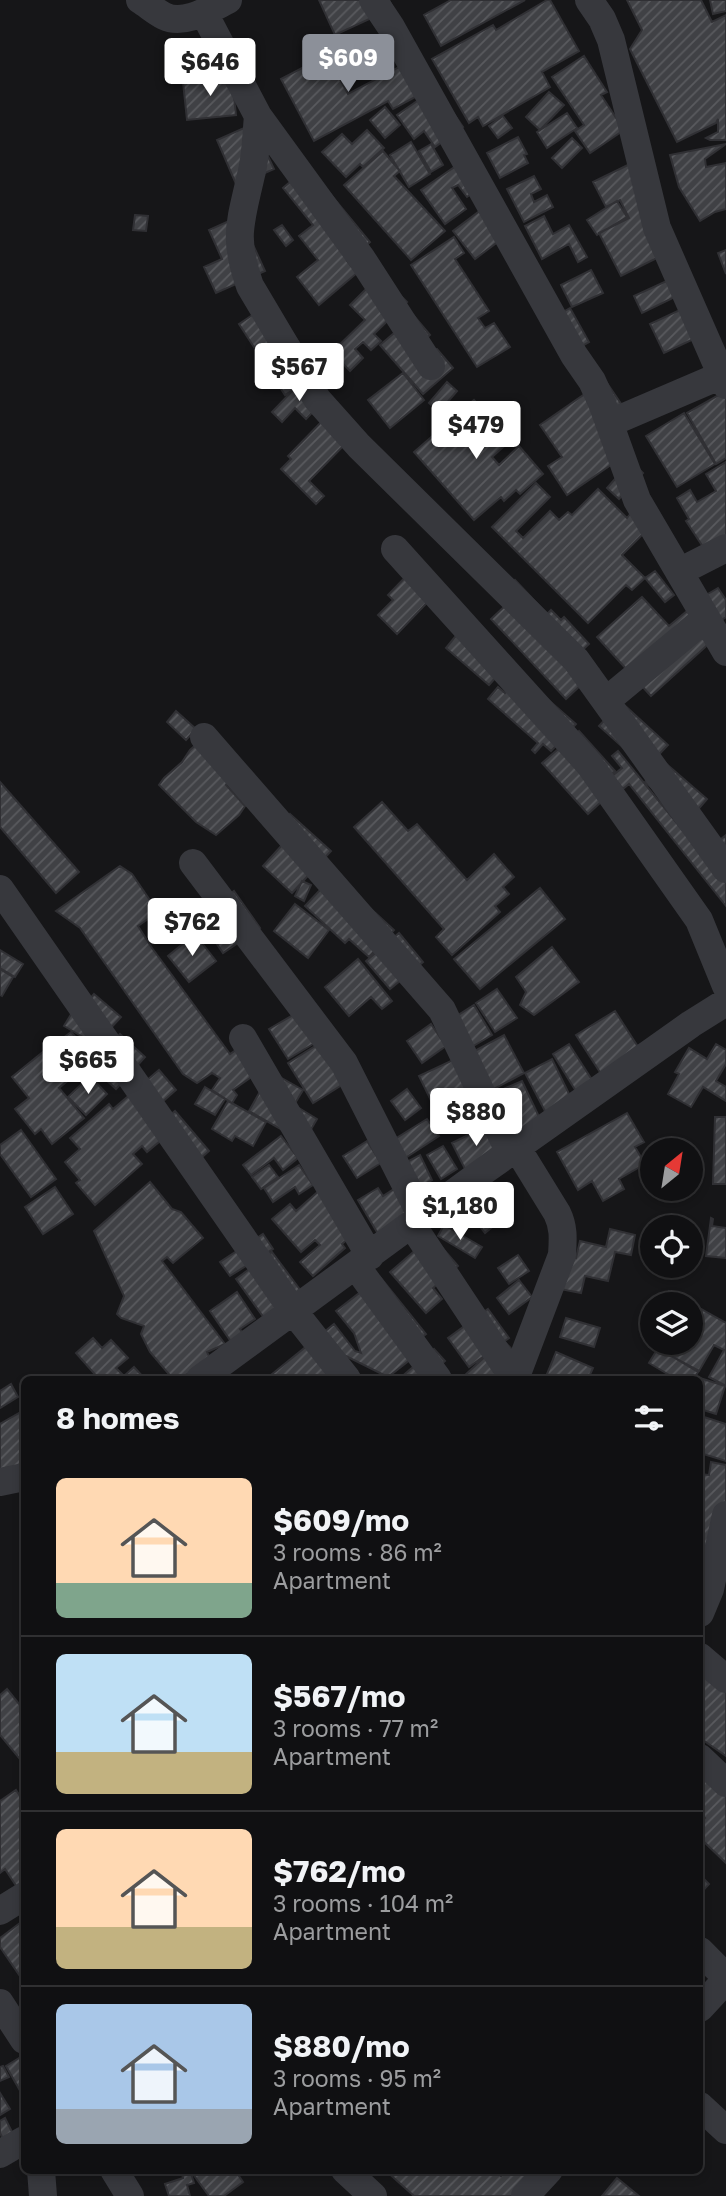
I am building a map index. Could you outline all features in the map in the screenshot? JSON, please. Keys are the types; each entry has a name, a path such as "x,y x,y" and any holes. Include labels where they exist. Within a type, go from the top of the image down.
{"street":[{"path":"140,0 166,17 179,20 216,6 258,116 362,259 431,366"},
{"path":"373,0 391,27 574,355 592,381 637,500 726,652"},
{"path":"589,0 602,19 611,40 657,228 724,380 610,423"},
{"path":"258,116 252,173 242,206 239,247 250,286 317,399 359,446 576,660 726,869"},
{"path":"679,572 726,548"},
{"path":"395,549 589,764 699,920 726,986"},
{"path":"606,701 706,618"},
{"path":"204,737 442,1010 513,1151 562,1222 562,1255 515,1376"},
{"path":"193,863 344,1063 417,1221 512,1376"},
{"path":"0,889 294,1312 344,1376"},
{"path":"204,1376 513,1151 726,1002"},
{"path":"243,1038 363,1261 436,1376"},
{"path":"0,1482 21,1478"},
{"path":"703,1606 723,1553 726,1515"},
{"path":"703,1660 726,1679"},
{"path":"703,1761 726,1783"},
{"path":"0,1911 21,1898"},
{"path":"703,1954 726,1979 703,2005"},
{"path":"0,2003 21,2035"},
{"path":"703,2109 726,2130"},
{"path":"0,2154 21,2142"},
{"path":"41,2174 43,2196"},
{"path":"116,2174 130,2196"},
{"path":"349,2174 373,2196"},
{"path":"525,2196 545,2174"}],"building":[{"path":"319,0 389,0 393,8 335,35"},
{"path":"451,0 525,0 441,46 424,15"},
{"path":"550,0 579,51 542,72 550,87 483,126 478,117 469,123 432,59 493,25 496,30"},
{"path":"627,0 701,0 712,22 726,15 726,140 706,138 718,132 718,119 716,123 677,142 630,49 642,30"},
{"path":"710,0 726,0 726,11 713,14"},
{"path":"327,55 348,94 416,58 432,88 393,109 388,101 314,141 281,79"},
{"path":"584,56 607,92 601,95 624,130 590,153 575,131 584,125 552,77"},
{"path":"239,76 233,88 236,115 187,120 183,82"},
{"path":"436,88 463,127 435,147 424,131 414,139 397,115"},
{"path":"549,92 564,105 540,130 526,117"},
{"path":"385,107 400,125 385,138 370,120"},
{"path":"567,113 577,128 547,148 537,132"},
{"path":"503,116 512,128 498,138 489,126"},
{"path":"253,124 274,169 258,176 239,191 217,140"},
{"path":"367,130 384,148 363,167 360,164 346,177 322,152 342,134 352,144"},
{"path":"518,137 527,154 524,155 528,163 500,178 487,153"},
{"path":"572,138 582,148 562,168 552,158"},
{"path":"411,142 430,174 409,187 390,155"},
{"path":"431,144 443,165 431,172 419,151"},
{"path":"726,144 705,159 706,167 726,163 726,209 700,221 679,187 670,155"},
{"path":"383,151 400,171 394,176 445,231 411,260 344,185"},
{"path":"472,155 490,181 467,197 458,185 452,188 466,209 445,224 421,190"},
{"path":"634,162 663,255 621,276 599,233 629,218 620,200 606,207 593,182"},
{"path":"308,167 370,242 347,261 357,273 319,305 297,277 318,260 299,236 313,225 283,188"},
{"path":"534,176 541,189 531,194 534,202 547,195 553,207 524,222 507,189"},
{"path":"617,201 627,217 597,235 587,220"},
{"path":"481,210 503,238 475,259 453,231"},
{"path":"135,215 148,216 146,231 133,230"},
{"path":"240,216 265,271 216,293 204,267 222,259 209,230"},
{"path":"544,216 553,234 569,225 587,257 578,262 569,244 542,259 525,226"},
{"path":"282,225 293,240 286,246 274,230"},
{"path":"454,237 464,253 455,259 489,311 478,318 485,328 494,323 510,347 477,367 411,265"},
{"path":"726,250 726,274 718,253"},
{"path":"591,270 603,293 572,307 561,285"},
{"path":"380,275 407,302 374,334 381,341 371,350 363,342 355,349 363,358 350,371 332,352 365,320 350,305"},
{"path":"673,278 681,294 642,313 634,296"},
{"path":"272,302 319,373 285,395 239,324"},
{"path":"570,308 589,342 571,352 542,324"},
{"path":"684,308 698,337 664,353 650,324"},
{"path":"414,316 430,335 410,352 437,349 453,368 423,394 380,345"},
{"path":"403,373 424,400 390,428 368,400"},
{"path":"605,380 626,411 624,456 567,495 548,466 562,457 540,425"},
{"path":"302,381 323,401 306,419 295,408 282,422 272,412"},
{"path":"447,382 457,391 439,412 429,403"},
{"path":"726,391 726,458 716,464 687,413"},
{"path":"474,400 510,441 492,457 499,465 519,446 543,474 520,494 516,490 504,501 501,497 474,520 414,452"},
{"path":"332,411 355,434 309,481 324,496 316,504 281,469 291,459 288,456"},
{"path":"684,413 715,464 677,487 646,436"},
{"path":"631,461 643,473 619,499 607,488"},
{"path":"726,462 726,550 711,559 686,521 689,519 677,498 690,490 697,502 716,491 706,474"},
{"path":"536,483 550,497 516,531 523,538 550,511 559,520 568,512 572,515 598,489 627,518 631,513 647,530 622,555 645,578 632,590 626,585 588,623 492,527"},
{"path":"420,562 444,585 397,634 378,615 393,600 388,595"},
{"path":"655,571 674,595 665,602 645,578"},
{"path":"515,580 547,614 551,610 561,620 564,617 589,644 574,658 598,669 566,699 491,619 507,604 498,595"},
{"path":"718,588 726,600 726,617 717,623 701,598"},
{"path":"642,597 669,626 687,611 723,631 651,696 597,637"},
{"path":"468,621 511,660 489,685 446,648"},
{"path":"521,676 576,724 551,751 543,744 535,753 532,750 538,743 488,699 498,687 505,693"},
{"path":"621,702 668,745 646,768 599,726"},
{"path":"176,711 196,729 186,740 167,722"},
{"path":"579,731 615,771 604,781 613,791 588,814 542,763"},
{"path":"206,736 239,765 226,785 245,806 239,815 216,835 196,822 159,785"},
{"path":"618,751 702,854 726,835 726,906 629,784 623,789 612,776 622,768 612,756"},
{"path":"663,761 707,799 689,820 645,782"},
{"path":"0,782 79,872 56,893 0,827"},
{"path":"382,802 408,831 417,824 467,880 494,854 514,877 503,887 509,894 495,906 500,912 452,955 436,937 444,929 354,827"},
{"path":"290,814 331,851 292,893 263,866 283,844 272,834"},
{"path":"120,866 132,874 158,912 138,926 230,1054 253,1038 271,1063 233,1090 237,1095 232,1103 212,1090 220,1078 212,1073 197,1083 183,1074 80,928 56,911"},
{"path":"334,875 394,930 369,957 349,939 345,943 305,906"},
{"path":"302,881 311,885 304,901 295,896"},
{"path":"540,888 565,919 480,989 454,959"},
{"path":"234,891 260,928 223,953 198,916"},
{"path":"295,904 329,930 308,958 274,931"},
{"path":"399,933 423,962 390,989 366,961"},
{"path":"195,934 216,961 189,982 168,956"},
{"path":"552,947 579,982 534,1015 520,1005 526,992 516,977"},
{"path":"0,950 23,964 15,977 0,968"},
{"path":"358,959 392,1001 382,1009 371,997 349,1016 325,987"},
{"path":"0,969 13,977 2,996 0,995"},
{"path":"497,989 517,1018 495,1032 476,1003"},
{"path":"94,994 121,1017 106,1033 80,1010"},
{"path":"312,1004 330,1034 288,1059 269,1029"},
{"path":"474,1005 492,1035 470,1048 452,1019"},
{"path":"73,1011 95,1044 64,1026"},
{"path":"615,1011 642,1053 603,1077 576,1035"},
{"path":"431,1024 446,1046 422,1063 407,1041"},
{"path":"71,1032 89,1052 80,1060 62,1039"},
{"path":"336,1033 345,1083 313,1103 288,1063"},
{"path":"120,1034 145,1057 116,1089 91,1066"},
{"path":"504,1035 524,1073 492,1090 471,1053"},
{"path":"59,1039 82,1069 59,1088 84,1118 52,1144 41,1129 35,1134 15,1109 29,1098 12,1077"},
{"path":"569,1044 594,1083 577,1093 553,1054"},
{"path":"716,1044 726,1050 726,1064 716,1081 726,1087 726,1101 703,1087 691,1107 668,1094 679,1074 675,1072 689,1048 707,1059"},
{"path":"552,1059 573,1102 547,1115 525,1073"},
{"path":"453,1060 476,1107 442,1123 419,1076"},
{"path":"159,1070 176,1090 160,1104 160,1124 175,1111 209,1151 191,1167 165,1137 147,1152 142,1146 133,1154 142,1164 95,1205 76,1183 80,1180 65,1162 80,1149 70,1138 109,1104 113,1109"},
{"path":"271,1072 303,1090 294,1105 317,1119 307,1136 314,1148 249,1111"},
{"path":"90,1076 107,1094 86,1115 68,1097"},
{"path":"522,1081 542,1123 511,1137 492,1094"},
{"path":"205,1087 225,1099 215,1115 195,1104"},
{"path":"407,1089 421,1108 405,1120 391,1101"},
{"path":"228,1101 266,1122 253,1146 235,1136 232,1141 212,1129"},
{"path":"627,1113 642,1138 640,1144 635,1147 640,1156 640,1167 619,1179 624,1189 603,1201 592,1181 578,1190 557,1152"},
{"path":"715,1117 726,1117 726,1184 713,1184"},
{"path":"427,1119 439,1136 402,1160 390,1142"},
{"path":"486,1126 500,1154 466,1171 452,1143"},
{"path":"21,1130 56,1179 31,1197 0,1154 0,1145"},
{"path":"281,1136 298,1158 283,1170 274,1158 251,1175 243,1165"},
{"path":"367,1141 381,1163 357,1178 343,1156"},
{"path":"443,1146 457,1169 441,1179 427,1155"},
{"path":"420,1155 432,1180 414,1190 401,1165"},
{"path":"269,1165 278,1177 261,1189 252,1177"},
{"path":"299,1165 313,1185 299,1194 295,1187 273,1202 264,1188"},
{"path":"150,1182 172,1209 181,1212 203,1238 173,1263 167,1257 162,1261 225,1344 207,1352 212,1363 184,1376 170,1376 150,1352 141,1334 144,1326 117,1314 124,1296 94,1231"},
{"path":"55,1187 73,1214 43,1234 25,1207"},
{"path":"322,1188 365,1224 342,1244 345,1248 313,1276 300,1262 320,1245 315,1240 301,1252 272,1219 290,1204 296,1211"},
{"path":"378,1188 383,1196 394,1189 412,1221 381,1239 358,1200"},
{"path":"482,1203 497,1223 485,1233 469,1212"},
{"path":"711,1218 712,1226 726,1228 726,1258 706,1256"},
{"path":"444,1225 482,1247 475,1258 438,1236"},
{"path":"610,1229 635,1235 631,1255 615,1252 608,1281 585,1276 581,1293 550,1287 557,1253 576,1258 580,1241 606,1247"},
{"path":"263,1234 273,1249 230,1276 220,1262"},
{"path":"432,1236 458,1266 433,1288 442,1299 426,1313 390,1272"},
{"path":"272,1252 304,1295 267,1322 236,1279"},
{"path":"518,1255 529,1271 509,1284 498,1268"},
{"path":"380,1277 426,1334 408,1348 411,1359 389,1376 344,1355 358,1376 270,1376 334,1324 355,1351 361,1353 354,1333 336,1311"},
{"path":"519,1280 532,1297 509,1314 497,1298"},
{"path":"237,1292 255,1319 240,1329 246,1338 234,1346 210,1311"},
{"path":"488,1309 509,1338 469,1367 448,1338"},
{"path":"703,1310 726,1323 726,1386 709,1377 724,1350 714,1345 699,1371 669,1355 703,1355"},
{"path":"566,1318 600,1328 594,1347 560,1337"},
{"path":"93,1338 102,1348 111,1340 128,1358 116,1368 124,1376 96,1376 76,1353"},
{"path":"503,1340 519,1357 508,1376 464,1376"},
{"path":"434,1349 445,1361 430,1376 402,1376"},
{"path":"556,1352 593,1368 589,1376 547,1374"},
{"path":"654,1355 670,1355 698,1372 696,1376 671,1376 649,1363"},
{"path":"134,1367 142,1376 124,1376"},
{"path":"703,1379 725,1386 716,1414 703,1410"},
{"path":"11,1384 18,1397 0,1408 0,1391"},
{"path":"21,1412 21,1466 0,1471 0,1424"},
{"path":"704,1417 726,1424 726,1461 703,1454"},
{"path":"711,1462 726,1465 726,1537 703,1576 703,1474 709,1475"},
{"path":"703,1666 726,1677 726,1756 703,1740"},
{"path":"7,1689 21,1706 21,1760 0,1735 0,1695"},
{"path":"703,1771 726,1784 726,1863 703,1841"},
{"path":"16,1790 21,1798 21,1893 5,1869 0,1873 0,1801"},
{"path":"703,1878 709,1884 703,1891"},
{"path":"21,1922 21,1978 0,1947 0,1938"},
{"path":"21,2057 21,2092 6,2066"},
{"path":"3,2066 9,2077 0,2081 0,2067"},
{"path":"0,2093 10,2109 0,2115"},
{"path":"5,2118 14,2136 4,2141 0,2133 0,2121"},
{"path":"182,2174 191,2174 194,2183 187,2185 190,2196 169,2196 165,2184 183,2178"},
{"path":"193,2174 238,2174 243,2182 224,2196 209,2196"},
{"path":"389,2174 531,2174 520,2196 414,2196"},
{"path":"617,2178 639,2196 602,2196"}]}
